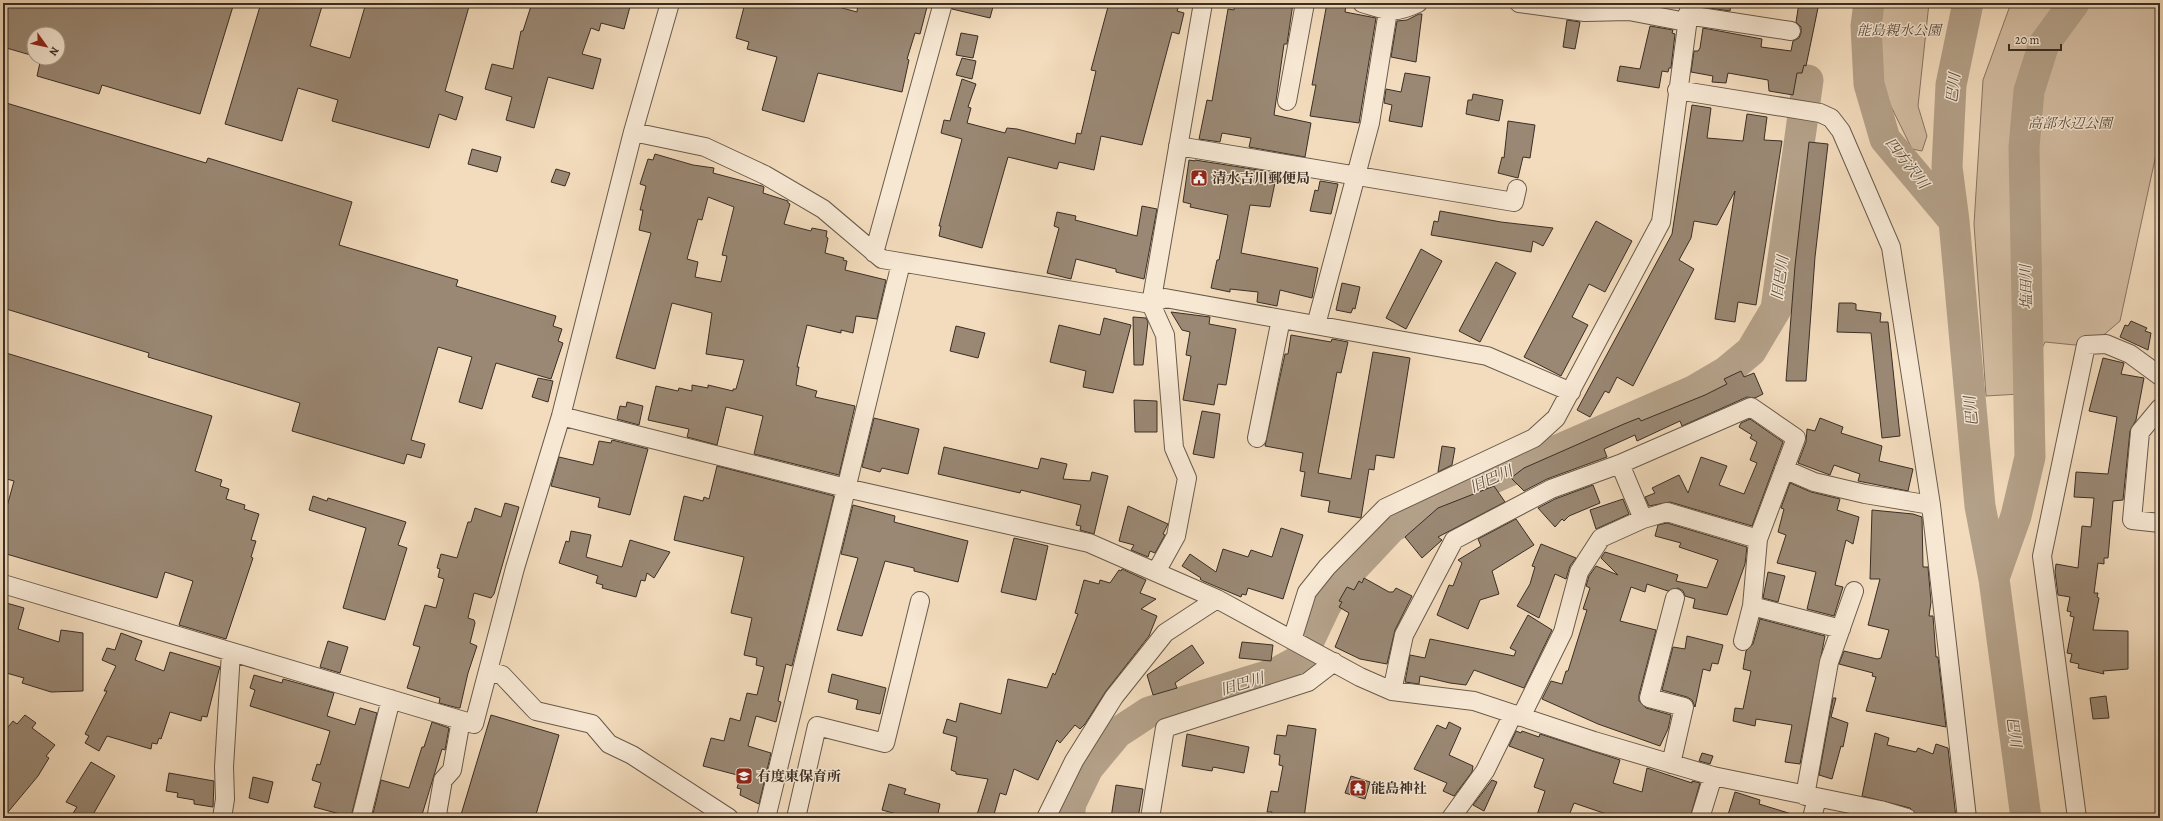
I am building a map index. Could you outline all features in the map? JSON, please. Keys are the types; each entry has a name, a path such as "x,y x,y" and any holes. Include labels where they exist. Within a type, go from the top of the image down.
{"street":[{"path":"3,584 474,724 515,568 561,416 633,132 670,3"},
{"path":"874,253 943,3"},
{"path":"1156,572 1176,536 1187,478 1174,448 1165,335 1151,304 1203,3"},
{"path":"1287,102 1305,3"},
{"path":"1362,3 1388,11 1401,11 1418,3"},
{"path":"1519,3 1585,12 1628,11 1688,13 1791,31"},
{"path":"1316,325 1370,123 1388,11"},
{"path":"1296,642 1307,592 1327,566 1380,513 1392,505 1534,438 1556,418 1661,222 1688,13"},
{"path":"1678,90 1820,113 1832,118 1841,131 1891,247 1931,505 1967,818"},
{"path":"633,132 705,147 766,175 822,209 882,259 1151,304 1165,298 1487,356 1571,392"},
{"path":"1178,146 1514,202 1517,189"},
{"path":"766,818 902,263"},
{"path":"1257,438 1280,319"},
{"path":"2077,818 2042,556 2086,345 2106,344 2130,354 2160,376"},
{"path":"1392,691 1404,635 1454,540 1551,489 1620,464 1751,407 1796,438 1758,539 1752,606 1743,641"},
{"path":"2160,408 2140,432 2132,520 2160,523"},
{"path":"561,416 846,488 1089,543 1218,599 1360,677 1392,691 1474,701 1713,776 1880,810 1907,818"},
{"path":"1620,464 1643,519"},
{"path":"1784,468 1814,482 1865,494 1931,505"},
{"path":"1451,818 1484,771 1563,632 1579,572 1601,538 1643,519 1667,512 1758,539"},
{"path":"1812,818 1811,797 1829,662 1854,591"},
{"path":"1671,764 1684,707 1648,698 1675,598"},
{"path":"1046,818 1074,761 1114,697 1165,633 1218,599"},
{"path":"796,818 816,726 885,743 920,601"},
{"path":"1752,606 1840,629"},
{"path":"222,818 225,800 224,767 231,652"},
{"path":"1150,818 1165,728 1308,682 1326,658"},
{"path":"488,670 502,675 536,711 592,724 610,744 632,755 730,818"},
{"path":"361,818 391,699"},
{"path":"440,818 437,814 444,780 452,770 461,720"},
{"path":"1700,818 1713,776"}],"green space":[{"name":"能島親水公園","path":"1874,3 1929,3 1918,106 1927,136 1922,151 1912,149 1876,76 1872,11"},
{"name":"高部水辺公園","path":"2011,3 2160,3 2160,136 2120,321 2099,339 2075,345 2045,342 2020,394 1986,396 1974,224 1983,80"}],"building":[{"path":"3,3 234,3 200,114 102,85 99,94 37,76 39,66 66,66 66,26 26,26 26,54 3,47"},
{"path":"261,3 323,3 310,46 350,58 366,3 470,3 445,91 463,97 456,120 439,114 429,148 332,121 338,100 298,88 282,141 225,124"},
{"path":"532,3 631,3 624,29 601,23 599,31 591,28 582,54 601,59 593,89 548,77 534,128 506,120 512,97 485,89 492,64 513,69 521,31 523,31"},
{"path":"745,3 824,3 857,12 858,3 928,3 920,34 915,33 907,59 909,60 902,92 818,73 804,122 762,110 777,57 747,49 749,42 736,38"},
{"path":"953,3 994,3 990,18 952,9"},
{"path":"1109,3 1180,3 1177,11 1184,13 1179,34 1172,32 1142,145 1101,136 1094,170 1059,162 1057,169 1008,157 982,248 939,236 941,226 939,226 962,139 941,133 944,120 950,121 962,79 976,84 968,107 971,108 967,123 1005,133 1007,128 1017,129 1075,144 1077,133 1081,134 1096,71 1091,70"},
{"path":"1235,3 1270,6 1271,3 1293,3 1287,44 1284,44 1274,115 1311,123 1305,157 1249,147 1251,138 1222,133 1220,142 1199,139 1207,100 1212,101 1228,9 1234,10"},
{"path":"1327,3 1346,5 1345,12 1376,18 1359,123 1310,116 1316,85 1312,85"},
{"path":"1709,3 1731,3 1730,11 1709,8"},
{"path":"1799,3 1819,3 1806,66 1804,65 1802,73 1797,73 1793,95 1769,91 1768,80 1728,73 1726,83 1712,82 1713,76 1691,72 1694,51 1698,51 1700,48 1703,28 1762,39 1761,47 1791,51 1793,41 1799,38 1801,33 1801,27 1796,22"},
{"path":"1422,14 1416,62 1391,57 1397,21 1407,20"},
{"path":"1567,20 1580,22 1575,49 1563,47"},
{"path":"1650,26 1673,30 1672,33 1675,34 1671,68 1669,68 1668,72 1662,71 1659,88 1617,81 1620,66 1640,69"},
{"path":"961,33 978,36 973,58 956,55"},
{"path":"962,58 976,61 972,79 956,75"},
{"path":"1405,73 1430,77 1422,127 1389,121 1392,105 1384,103 1386,89 1401,92"},
{"path":"1473,94 1503,100 1499,121 1466,114 1468,100 1472,100"},
{"path":"3,102 206,163 208,158 352,202 339,245 458,280 456,286 556,316 553,326 562,329 558,341 563,343 551,379 496,363 482,409 459,402 472,357 438,347 411,440 425,444 421,458 407,454 404,464 292,431 300,403 148,357 149,353 3,308"},
{"path":"1692,105 1711,108 1707,138 1743,141 1747,114 1767,117 1764,140 1782,141 1756,305 1738,302 1735,322 1715,319 1735,191 1717,225 1694,221 1691,238 1679,260 1694,269 1633,386 1617,377 1609,393 1605,391 1590,417 1577,410 1672,234"},
{"path":"1508,121 1535,125 1530,158 1523,157 1518,178 1498,173 1502,157 1504,158"},
{"path":"1809,142 1828,144 1815,257 1806,381 1786,381 1795,266"},
{"path":"472,149 501,157 497,172 468,164"},
{"path":"655,154 693,165 714,168 713,173 764,187 763,193 788,201 790,204 784,224 811,231 812,228 827,231 826,237 828,238 825,253 844,258 843,260 847,261 845,270 886,280 877,319 856,316 853,333 841,330 841,333 807,325 797,367 799,367 796,385 817,391 815,397 855,406 839,475 754,454 763,416 726,407 717,445 687,437 689,429 648,420 656,386 678,391 679,388 692,391 692,385 708,388 708,385 733,391 733,389 736,389 744,360 706,354 712,313 672,303 655,369 616,358 651,233 639,230 643,210 640,210 646,186 640,184 648,159 653,160","holes":["708,197 734,207 722,255 727,256 721,282 695,277 698,262 687,259 698,219 702,220"]},
{"path":"1189,160 1277,173 1270,207 1250,205 1241,253 1318,268 1312,298 1280,290 1277,306 1257,302 1258,292 1230,289 1230,292 1211,288 1217,260 1219,260 1228,215 1190,207 1191,204 1183,202"},
{"path":"556,169 570,173 565,186 551,182"},
{"path":"1320,181 1338,184 1331,214 1310,211 1315,190 1318,191"},
{"path":"1142,206 1157,209 1144,279 1116,272 1116,269 1076,259 1071,279 1047,273 1059,228 1054,226 1057,212 1076,216 1075,220 1137,236"},
{"path":"1440,211 1501,222 1553,228 1543,246 1533,241 1531,252 1431,235 1434,221 1438,222"},
{"path":"1596,221 1632,241 1605,292 1589,284 1572,317 1588,325 1561,376 1524,357"},
{"path":"1421,249 1442,261 1406,329 1386,318"},
{"path":"1496,262 1516,273 1480,342 1459,331"},
{"path":"1342,283 1360,287 1355,309 1353,308 1351,313 1336,310"},
{"path":"1839,303 1852,303 1856,304 1856,310 1881,313 1880,322 1888,322 1900,436 1882,438 1871,333 1837,332"},
{"path":"1171,312 1210,317 1209,324 1236,329 1226,385 1218,384 1214,405 1183,400 1191,356 1186,355 1190,332 1182,330"},
{"path":"1133,317 1146,318 1148,322 1143,365 1134,365"},
{"path":"1104,318 1131,325 1113,393 1083,387 1086,371 1050,362 1059,325 1100,335"},
{"path":"2131,321 2147,328 2145,331 2151,333 2148,350 2120,337 2125,325 2128,326"},
{"path":"956,326 985,333 978,358 950,351"},
{"path":"1291,335 1331,342 1332,339 1348,342 1341,373 1337,372 1318,473 1351,479 1373,352 1410,358 1394,458 1376,455 1374,470 1369,469 1361,518 1328,512 1330,501 1301,496 1305,472 1300,471 1303,453 1265,446 1285,354 1288,354"},
{"path":"3,352 212,416 195,471 222,480 220,486 229,489 226,499 245,505 244,509 259,514 251,540 256,541 251,557 253,558 226,639 179,625 193,581 165,572 157,598 3,553 3,521 14,481 3,478"},
{"path":"2103,358 2124,363 2121,374 2144,378 2136,420 2130,431 2123,500 2113,501 2108,558 2104,558 2104,564 2098,563 2094,593 2098,593 2097,597 2099,598 2093,630 2128,631 2128,669 2103,671 2104,674 2078,668 2079,664 2070,662 2072,654 2067,653 2074,617 2070,616 2071,612 2067,611 2070,597 2058,595 2055,572 2056,564 2078,568 2082,526 2091,527 2094,498 2074,497 2076,472 2108,474 2117,417 2089,411"},
{"path":"1741,371 1744,377 1754,373 1763,394 1755,398 1747,397 1682,426 1680,421 1637,441 1635,435 1604,449 1607,457 1547,479 1524,491 1511,478 1524,468 1624,424 1639,418 1641,421 1705,395 1727,384 1724,379"},
{"path":"538,378 553,381 548,402 532,397"},
{"path":"1134,400 1157,401 1157,432 1135,432"},
{"path":"627,402 643,406 639,425 617,419 620,406 626,407"},
{"path":"1202,411 1220,414 1214,458 1193,454"},
{"path":"874,418 919,429 908,474 882,468 880,472 862,467"},
{"path":"1820,418 1843,427 1841,433 1882,446 1879,461 1913,469 1908,491 1858,481 1860,474 1834,465 1830,475 1798,463 1806,442 1807,429 1815,431"},
{"path":"1750,419 1783,442 1752,526 1670,502 1649,506 1645,497 1655,493 1652,488 1679,475 1688,493 1701,457 1727,466 1719,485 1744,494 1757,463 1750,460 1757,442 1750,438 1752,435 1739,427 1741,423"},
{"path":"612,440 648,449 630,515 598,507 600,498 551,486 559,457 593,465 599,441 611,443"},
{"path":"1442,446 1455,448 1452,465 1438,472"},
{"path":"944,447 1038,469 1041,458 1067,464 1063,479 1090,481 1092,472 1108,476 1094,534 1080,530 1081,526 1076,525 1081,505 1021,490 1020,493 938,474"},
{"path":"717,466 834,496 792,666 786,664 778,701 781,702 776,722 756,716 748,746 771,753 759,804 740,795 741,789 737,788 741,776 703,766 711,738 724,741 730,718 740,721 747,693 757,695 764,667 756,665 757,658 744,655 752,618 731,613 744,557 674,540 684,496 703,501 704,497 709,499"},
{"path":"1790,483 1811,492 1840,499 1837,510 1859,517 1853,544 1846,540 1835,585 1843,587 1834,616 1807,609 1816,572 1777,563 1786,535 1778,532 1784,509 1781,508"},
{"path":"1593,485 1600,503 1569,516 1564,521 1562,519 1555,527 1538,508 1555,499"},
{"path":"1494,486 1505,502 1438,537 1442,540 1422,558 1405,537 1438,508"},
{"path":"313,496 327,501 328,498 406,522 398,545 407,548 385,620 343,608 366,528 309,510"},
{"path":"1623,499 1629,514 1596,529 1590,510"},
{"path":"505,503 519,507 494,594 491,598 474,593 468,618 474,620 475,623 470,643 477,646 468,673 460,708 439,703 440,698 407,688 420,647 413,645 425,605 436,608 444,579 438,577 440,569 437,568 441,554 457,558 468,522 471,522 475,508 501,517"},
{"path":"853,505 895,516 894,522 968,541 958,582 914,571 914,568 885,561 862,636 837,630 858,558 841,554"},
{"path":"1128,506 1168,524 1163,534 1165,535 1155,553 1150,551 1148,557 1131,550 1134,545 1119,541"},
{"path":"1872,510 1913,514 1922,517 1923,567 1928,567 1931,602 1929,616 1933,616 1936,657 1938,657 1946,727 1866,711 1876,677 1872,676 1873,673 1839,664 1844,651 1877,659 1881,658 1889,630 1868,625 1880,579 1870,579"},
{"path":"1516,519 1534,545 1492,571 1499,594 1480,600 1468,629 1437,615 1449,585 1453,586 1462,563 1458,560 1481,546 1478,539"},
{"path":"1667,523 1747,547 1745,564 1727,615 1693,608 1695,599 1685,596 1683,591 1678,588 1668,591 1647,584 1645,592 1631,587 1620,621 1656,630 1639,695 1639,701 1646,708 1671,715 1668,729 1660,746 1598,724 1542,699 1551,681 1562,684 1566,671 1568,671 1587,610 1583,609 1590,588 1586,586 1589,576 1596,566 1618,575 1601,558 1605,552 1678,575 1676,581 1707,588 1718,560 1679,547 1681,543 1655,536 1658,525"},
{"path":"1281,528 1303,535 1283,599 1248,588 1246,595 1242,594 1241,597 1203,581 1200,579 1201,578 1182,566 1190,554 1216,572 1223,549 1248,557 1251,550 1272,557"},
{"path":"571,531 591,535 586,557 622,567 630,540 670,552 654,578 647,573 645,581 641,580 636,597 602,588 603,585 596,583 598,576 559,563 566,541 569,542"},
{"path":"1014,538 1048,546 1036,600 1001,592"},
{"path":"1541,544 1576,558 1570,566 1566,579 1555,574 1539,618 1517,606 1530,584 1535,567 1532,566"},
{"path":"1122,569 1146,580 1140,593 1156,599 1141,609 1157,616 1149,636 1106,691 1085,724 1080,729 1075,725 1060,743 1057,740 1038,780 1014,769 1006,795 1000,793 993,818 976,818 988,779 956,774 956,772 951,770 957,737 943,733 947,719 956,722 960,703 1001,714 1008,679 1047,688 1053,673 1055,675 1078,614 1075,613 1084,580 1099,584 1100,580 1110,583 1119,570 1121,571"},
{"path":"1768,572 1785,576 1778,602 1763,598"},
{"path":"1364,578 1389,592 1393,592 1396,588 1412,596 1395,630 1387,664 1360,659 1335,647 1349,613 1339,607 1342,602 1339,601 1347,587 1354,590 1359,581 1362,583"},
{"path":"3,602 24,608 18,629 59,642 61,630 83,633 83,691 51,692 22,683 24,678 3,672"},
{"path":"1528,615 1552,630 1524,688 1474,670 1466,685 1420,676 1419,684 1405,682 1410,655 1425,658 1430,639 1514,656 1516,651 1510,648"},
{"path":"1760,619 1825,636 1800,764 1785,762 1792,725 1756,719 1755,726 1733,721 1735,708 1743,709 1751,671 1743,669 1746,651 1753,644"},
{"path":"121,633 142,641 135,660 164,671 170,652 220,667 207,717 202,716 201,721 170,712 161,739 159,738 157,744 152,743 151,749 107,736 99,751 85,743 89,736 85,734 107,691 104,691 116,666 102,660 107,648 115,650"},
{"path":"1687,636 1723,645 1718,664 1712,663 1710,671 1703,669 1695,707 1692,700 1687,697 1662,690 1673,647 1685,649"},
{"path":"328,641 348,647 340,673 320,667"},
{"path":"1242,642 1273,645 1271,661 1239,658"},
{"path":"1192,645 1204,663 1175,683 1177,688 1153,695 1147,675"},
{"path":"832,674 886,688 880,714 856,709 858,700 828,692"},
{"path":"254,675 282,683 283,679 334,693 327,716 355,725 360,708 377,713 351,817 314,807 321,783 312,780 317,764 320,765 330,731 250,706 255,690 250,688"},
{"path":"2106,696 2109,718 2093,719 2090,698"},
{"path":"1833,698 1836,698 1831,717 1848,723 1843,747 1841,746 1832,779 1819,775"},
{"path":"25,715 36,723 32,728 55,745 46,756 49,758 38,776 3,818 3,733 13,721 17,724"},
{"path":"491,715 559,735 535,818 460,818"},
{"path":"432,722 449,728 445,750 442,749 421,818 372,818 381,780 409,788 422,747 424,747"},
{"path":"1449,722 1461,728 1449,755 1473,766 1472,772 1454,796 1443,791 1447,783 1414,769 1437,725 1446,729"},
{"path":"1288,725 1316,729 1304,818 1271,818 1272,812 1267,812 1271,791 1278,792 1283,766 1279,765 1280,755 1274,754 1277,735 1286,736"},
{"path":"1516,731 1521,733 1522,731 1539,737 1540,734 1620,760 1613,783 1642,792 1647,768 1692,783 1692,781 1700,783 1690,818 1618,818 1574,803 1568,818 1536,818 1545,791 1534,787 1544,759 1509,746"},
{"path":"1875,733 1889,738 1887,745 1916,752 1918,748 1933,754 1936,744 1948,748 1956,818 1930,818 1916,814 1910,808 1862,796"},
{"path":"1187,734 1249,747 1244,773 1213,767 1212,771 1182,766"},
{"path":"1702,753 1713,756 1710,764 1699,761"},
{"path":"91,762 115,776 91,818 70,818 77,807 66,802"},
{"path":"169,773 214,781 213,807 194,804 194,800 177,797 178,793 166,791"},
{"path":"1351,776 1370,782 1365,799 1345,793"},
{"path":"253,777 273,782 268,803 249,798"},
{"path":"1492,780 1497,782 1484,811 1473,805"},
{"path":"889,784 906,789 904,794 940,804 937,818 911,818 882,810"},
{"path":"1116,785 1143,789 1138,818 1111,818"},
{"path":"1735,792 1760,800 1759,804 1795,815 1794,818 1727,818"}],"waterway":[{"name":"四方沢川","path":"1869,3 1866,26 1869,84 1885,139 1954,221"},
{"name":"巴川","path":"1968,3 1951,85 1947,167 1954,221 1980,506 1994,579 2026,818"},
{"name":"塩田川","path":"1994,578 2016,516 2030,457 2024,147 2029,91 2044,44 2074,3"},
{"name":"旧巴川","path":"1069,818 1071,803 1088,768 1117,733 1149,712 1276,673 1300,660 1326,605 1345,577 1392,527 1443,500 1693,391 1727,371 1751,351 1776,309 1808,80"}],"place":[{"name":"清水吉川郵便局","path":"1199,178"},
{"name":"有度東保育所","path":"744,776"},
{"name":"能島神社","path":"1358,788"}]}
